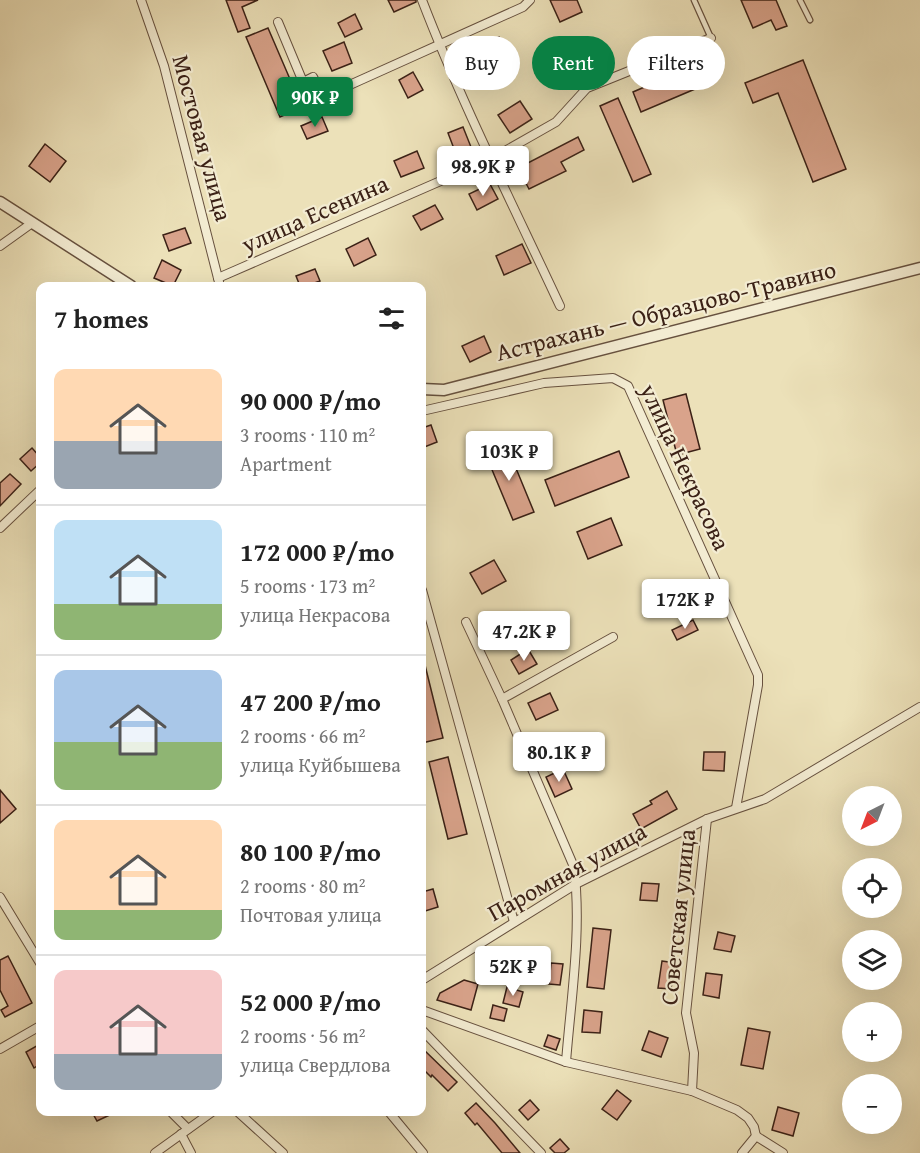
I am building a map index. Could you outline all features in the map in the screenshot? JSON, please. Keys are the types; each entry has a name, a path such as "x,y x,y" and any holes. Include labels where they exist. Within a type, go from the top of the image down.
{"street":[{"name":"Мостовая улица","path":"141,0 165,66 219,282"},
{"path":"422,0 440,46 560,306"},
{"path":"278,22 303,82 314,77 323,97 440,46 523,7 530,0"},
{"name":"улица Есенина","path":"219,282 491,159 556,122 587,88 627,72"},
{"path":"0,202 125,282"},
{"path":"0,246 32,223"},
{"name":"Астрахань — Образцово-Травино","path":"426,389 444,390 920,268"},
{"name":"улица Некрасова","path":"426,410 544,383 613,378 624,382 758,675 736,808"},
{"path":"0,528 36,494"},
{"path":"426,604 514,922"},
{"path":"466,622 502,699 574,867 575,946 566,1062"},
{"path":"502,699 613,637"},
{"name":"Паромная улица","path":"426,977 576,884 708,819 765,799 920,707"},
{"name":"Советская улица","path":"693,1091 694,1053 686,1013 708,819"},
{"path":"0,897 36,956"},
{"path":"426,1011 566,1062 693,1091 737,1110 748,1118 754,1127 756,1136 783,1153"},
{"path":"0,1049 36,1028"},
{"path":"426,1034 541,1153"},
{"path":"174,1116 184,1132 191,1153"},
{"path":"155,1153 206,1116"},
{"path":"242,1116 283,1153"},
{"path":"392,1116 423,1153"},
{"path":"742,1153 756,1136"}],"lane":[{"path":"694,0 710,36"},
{"path":"800,0 810,20"}],"building":[{"path":"226,0 258,0 242,7 250,28 238,32"},
{"path":"388,0 416,0 416,2 394,12"},
{"path":"550,0 577,0 582,12 560,22"},
{"path":"741,0 776,0 787,26 776,30 771,20 753,28"},
{"path":"355,14 362,29 345,37 338,23"},
{"path":"268,28 302,107 280,117 246,37"},
{"path":"344,42 352,63 332,71 323,51"},
{"path":"803,60 846,169 813,182 778,93 753,103 745,83"},
{"path":"413,72 423,90 408,98 399,80"},
{"path":"638,90 693,90 641,112 633,92"},
{"path":"618,98 651,174 633,182 600,106"},
{"path":"520,101 532,119 510,133 498,115"},
{"path":"322,117 328,131 307,139 301,126"},
{"path":"463,127 471,147 456,154 448,133"},
{"path":"578,137 584,150 561,162 566,171 529,189 518,168"},
{"path":"45,144 66,161 50,182 29,166"},
{"path":"417,151 424,168 401,177 394,161"},
{"path":"490,184 498,199 477,210 469,194"},
{"path":"435,205 443,219 421,230 413,216"},
{"path":"185,228 191,243 169,251 163,235"},
{"path":"368,238 376,255 354,266 346,249"},
{"path":"522,244 531,263 504,275 496,256"},
{"path":"162,260 181,270 175,282 164,282 154,278"},
{"path":"315,269 320,281 298,282 296,276"},
{"path":"484,336 491,352 470,362 462,346"},
{"path":"686,394 700,449 677,455 663,400"},
{"path":"431,425 437,442 426,446 426,427"},
{"path":"506,444 534,512 513,520 485,453"},
{"path":"32,448 36,452 36,467 31,471 20,459"},
{"path":"619,451 629,477 555,506 545,480"},
{"path":"10,474 21,484 0,506 0,483"},
{"path":"611,518 622,545 588,559 577,532"},
{"path":"494,560 506,581 482,594 470,573"},
{"path":"693,620 698,630 677,640 672,630"},
{"path":"528,649 537,664 519,674 511,660"},
{"path":"426,669 443,738 426,742"},
{"path":"550,693 558,710 536,720 528,703"},
{"path":"704,752 725,752 724,771 703,770"},
{"path":"448,757 467,834 448,839 429,762"},
{"path":"563,769 572,789 555,797 546,777"},
{"path":"0,790 16,809 0,823"},
{"path":"667,791 677,809 641,829 633,814 652,804 650,801"},
{"path":"642,883 659,884 657,901 640,900"},
{"path":"433,889 438,907 426,911 426,891"},
{"path":"593,928 611,930 604,989 587,987"},
{"path":"718,932 735,936 731,952 714,949"},
{"path":"504,955 518,958 514,979 500,976"},
{"path":"8,956 32,1003 5,1017 1,1010 8,1006 0,990 0,960"},
{"path":"662,961 675,963 671,989 658,988"},
{"path":"551,963 563,964 560,985 549,984"},
{"path":"706,973 722,975 719,998 703,995"},
{"path":"464,980 478,984 471,1010 437,1000 440,993"},
{"path":"507,987 523,992 519,1007 503,1003"},
{"path":"493,1005 507,1009 504,1021 490,1018"},
{"path":"584,1010 602,1012 600,1033 582,1032"},
{"path":"748,1028 770,1032 763,1069 741,1065"},
{"path":"649,1031 668,1038 661,1057 642,1050"},
{"path":"548,1035 560,1039 556,1050 544,1046"},
{"path":"36,1046 36,1067 34,1068 26,1052"},
{"path":"426,1052 457,1082 448,1091 432,1075 431,1077 426,1072"},
{"path":"617,1090 631,1101 617,1120 602,1109"},
{"path":"530,1100 539,1110 528,1120 519,1110"},
{"path":"476,1103 520,1153 502,1153 477,1123 475,1125 465,1113"},
{"path":"778,1107 799,1113 793,1136 772,1130"},
{"path":"94,1116 108,1116 97,1121"},
{"path":"560,1139 569,1149 564,1153 555,1153 550,1148"}]}
